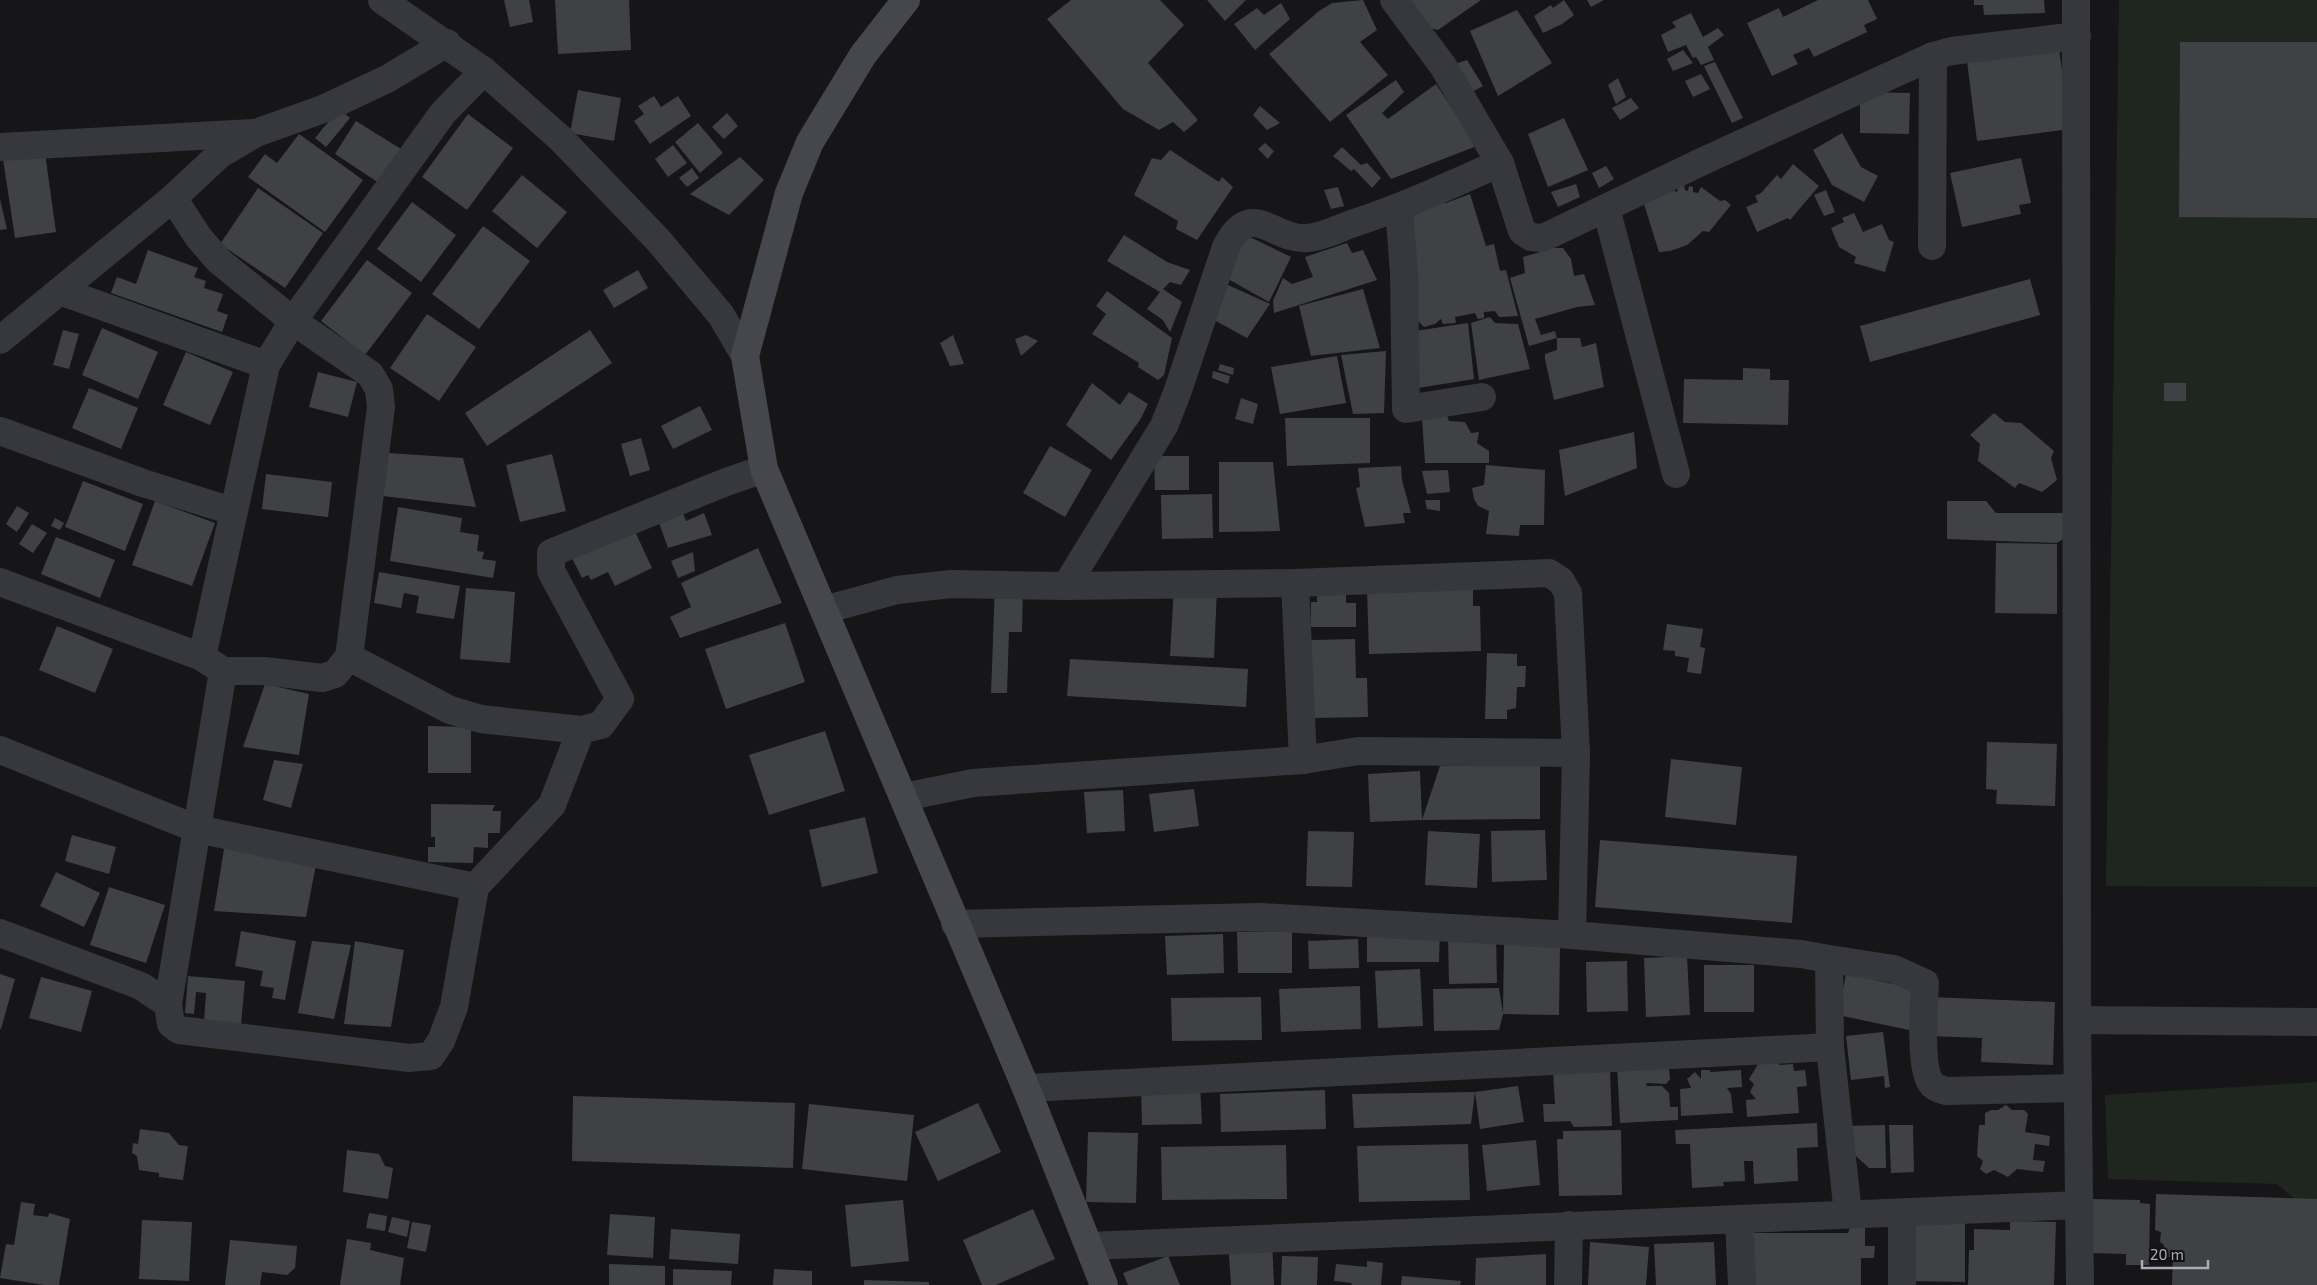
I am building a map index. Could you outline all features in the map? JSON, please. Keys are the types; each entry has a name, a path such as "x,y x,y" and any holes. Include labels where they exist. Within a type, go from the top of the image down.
{"street":[{"path":"382,0 447,44 484,72 560,139 658,240 722,315 745,356 764,469 1026,1088 1088,1246 1098,1283"},
{"path":"745,356 789,193 810,142 862,55 906,0"},
{"path":"1394,0 1443,66 1500,164 1522,231 1531,236 1542,238 1933,56 1952,51 2077,36"},
{"path":"2076,0 2077,1020 2080,1285"},
{"path":"0,340 173,198 219,155 256,133 323,109 387,79 447,44"},
{"path":"1932,246 1933,56"},
{"path":"484,72 443,113 293,321 266,365 232,511 212,664 197,829 168,1004 171,1024 179,1030 409,1058 431,1056 441,1041 454,1007 475,886 552,805 581,730"},
{"path":"0,147 256,133"},
{"path":"1066,586 1164,426 1232,236 1241,226 1253,222 1269,226 1289,235 1308,238 1399,208 1500,164"},
{"path":"0,582 212,664 322,678 335,674 349,658 380,407 379,389 370,374 293,321 219,261 200,238 173,198"},
{"path":"1399,208 1404,273 1406,409 1482,396"},
{"path":"1606,208 1676,474"},
{"path":"60,291 266,365"},
{"path":"0,431 143,483 232,511"},
{"path":"349,658 450,710 481,719 581,730 601,725 620,699 551,571 551,554 726,482 764,469"},
{"path":"824,610 897,590 952,584 1066,586 1295,583 1549,573 1561,582 1568,593 1576,754 1572,935"},
{"path":"1295,583 1303,760"},
{"path":"0,750 197,829 475,886"},
{"path":"904,797 973,782 1303,760 1358,752 1576,754"},
{"path":"955,924 1260,917 1572,935 1801,954 1894,969 1925,983 1922,1032 1928,1077 1931,1084 1938,1089 1946,1091 2078,1088"},
{"path":"0,933 141,986 168,1004"},
{"path":"1829,959 1830,1047 1848,1214"},
{"path":"2077,1020 2317,1022"},
{"path":"1026,1088 1830,1047"},
{"path":"1088,1246 2079,1205"},
{"path":"1902,1212 1902,1285"},
{"path":"1740,1219 1742,1285"},
{"path":"1568,1285 1569,1225"}],"shaded area":[{"path":"2119,0 2317,0 2317,887 2106,886"},
{"path":"2317,1082 2317,1218 2277,1184 2108,1179 2105,1095"}],"building":[{"path":"504,0 529,0 533,22 510,27"},
{"path":"555,0 629,0 631,50 558,54"},
{"path":"1071,0 1160,0 1184,25 1148,63 1198,120 1184,132 1173,122 1159,130 1123,109 1047,19"},
{"path":"1207,0 1246,0 1225,21"},
{"path":"1363,0 1377,30 1360,42 1388,75 1330,122 1269,54 1319,11 1332,3"},
{"path":"1408,0 1481,0 1438,30 1427,27"},
{"path":"1564,0 1574,15 1562,24 1543,33 1534,16 1551,5 1553,8"},
{"path":"1587,0 1604,0 1591,7"},
{"path":"1818,0 1868,0 1877,19 1864,25 1867,32 1814,57 1809,48 1793,55 1798,64 1772,76 1747,23 1779,8 1783,17"},
{"path":"1974,0 2044,0 2045,13 1984,15 1983,5 1974,5"},
{"path":"1281,3 1290,19 1255,50 1234,24 1257,8 1264,15"},
{"path":"1517,10 1552,63 1498,96 1470,31"},
{"path":"1691,13 1703,37 1718,28 1724,35 1708,47 1714,60 1701,65 1696,57 1693,58 1686,45 1668,52 1661,35 1676,27 1672,22"},
{"path":"2180,42 2317,42 2317,218 2179,217"},
{"path":"2059,49 2070,129 1977,141 1967,61"},
{"path":"1683,50 1693,63 1673,71 1667,59"},
{"path":"1467,60 1483,86 1472,92 1455,64"},
{"path":"1715,62 1743,118 1732,123 1704,66"},
{"path":"1701,74 1710,89 1693,97 1685,81"},
{"path":"1618,78 1626,97 1616,104 1608,85"},
{"path":"1396,80 1404,92 1382,113 1388,119 1436,84 1477,146 1391,179 1346,115"},
{"path":"578,90 621,98 614,141 570,133"},
{"path":"1860,92 1910,93 1909,134 1860,133"},
{"path":"654,96 661,107 678,96 691,116 650,144 634,121 644,114 638,106"},
{"path":"1631,98 1639,108 1620,120 1612,108"},
{"path":"1260,106 1280,123 1267,130 1253,115"},
{"path":"339,109 350,118 326,147 315,138"},
{"path":"727,113 738,126 724,139 712,127"},
{"path":"468,114 513,148 467,210 422,177"},
{"path":"1564,118 1588,170 1548,187 1528,134"},
{"path":"356,121 401,149 379,183 335,154"},
{"path":"698,123 723,153 700,173 675,142"},
{"path":"1842,133 1861,167 1878,176 1864,202 1832,185 1813,150"},
{"path":"299,134 363,180 325,232 248,177 265,154 277,163"},
{"path":"1265,143 1274,151 1268,159 1258,149"},
{"path":"673,145 687,163 668,177 655,159"},
{"path":"1342,147 1361,165 1367,163 1381,178 1372,188 1354,169 1351,171 1333,156"},
{"path":"1170,150 1219,182 1222,177 1233,187 1197,240 1176,229 1178,221 1134,195 1152,158 1161,160"},
{"path":"45,153 56,232 15,238 3,159"},
{"path":"740,157 764,180 729,215 690,194"},
{"path":"2021,158 2031,203 2019,205 2021,214 1962,227 1950,173"},
{"path":"1793,164 1819,186 1790,220 1788,218 1757,232 1746,207 1758,202 1755,196 1761,193 1777,175 1781,179"},
{"path":"1606,166 1614,179 1599,188 1592,173"},
{"path":"692,168 699,178 687,187 679,178"},
{"path":"522,175 567,212 537,248 492,211"},
{"path":"1576,184 1580,197 1558,207 1551,192"},
{"path":"1679,185 1684,185 1685,190 1688,191 1689,186 1693,187 1693,192 1698,193 1701,187 1720,201 1725,200 1731,205 1709,232 1703,231 1687,245 1670,251 1659,252 1643,201 1666,187 1677,192"},
{"path":"1338,187 1344,206 1331,209 1324,190"},
{"path":"258,188 323,233 285,288 220,244"},
{"path":"1826,190 1835,212 1824,216 1814,195"},
{"path":"1470,194 1486,246 1494,244 1500,271 1506,270 1518,316 1499,317 1495,311 1484,312 1484,318 1478,319 1475,313 1455,317 1456,323 1443,324 1441,319 1435,324 1424,327 1415,318 1402,210 1438,201 1446,203"},
{"path":"0,199 7,229 0,230"},
{"path":"412,202 456,235 421,282 377,249"},
{"path":"1854,213 1863,232 1882,224 1889,240 1894,242 1885,272 1854,263 1856,257 1839,247 1831,228 1844,222 1842,218"},
{"path":"483,226 530,261 479,329 432,294"},
{"path":"1240,232 1291,257 1269,302 1221,275"},
{"path":"1124,235 1167,262 1190,270 1181,285 1170,282 1163,289 1182,302 1170,332 1163,320 1147,309 1160,292 1107,261"},
{"path":"1347,243 1352,253 1363,250 1377,280 1274,313 1273,301 1283,278 1292,284 1313,277 1305,257"},
{"path":"1554,248 1563,248 1571,259 1574,276 1584,274 1595,305 1577,307 1535,319 1541,335 1555,331 1557,338 1529,346 1510,278 1525,273 1523,257"},
{"path":"148,250 198,268 194,277 206,281 204,288 223,294 217,311 228,315 222,332 111,293 117,277 136,284"},
{"path":"367,260 412,293 365,355 321,321"},
{"path":"638,270 648,288 614,308 603,290"},
{"path":"2030,279 2040,315 1870,362 1860,326"},
{"path":"1217,280 1270,304 1247,338 1214,320"},
{"path":"1363,289 1380,348 1311,356 1299,306"},
{"path":"1107,291 1172,338 1164,375 1158,380 1138,367 1139,363 1092,334 1106,314 1096,306"},
{"path":"427,314 476,347 439,401 390,368"},
{"path":"1490,317 1495,323 1518,324 1530,369 1479,380 1471,323"},
{"path":"1468,323 1474,379 1412,389 1408,332"},
{"path":"102,328 158,352 138,399 82,375"},
{"path":"63,330 79,334 69,369 53,365"},
{"path":"590,330 612,363 487,446 465,413"},
{"path":"953,335 964,364 950,366 940,343"},
{"path":"1026,335 1038,341 1021,356 1015,339"},
{"path":"1557,338 1580,338 1582,347 1596,343 1604,387 1554,400 1545,354 1557,350"},
{"path":"1386,351 1384,413 1353,414 1341,355"},
{"path":"186,352 233,372 210,425 163,405"},
{"path":"1337,356 1346,403 1280,414 1271,367"},
{"path":"1220,364 1234,368 1233,375 1218,370"},
{"path":"1743,368 1770,369 1770,380 1789,380 1788,425 1683,423 1684,379 1743,380"},
{"path":"1213,371 1230,376 1228,384 1212,378"},
{"path":"318,372 357,382 348,417 309,407"},
{"path":"1092,383 1120,405 1129,392 1148,404 1140,420 1111,460 1066,425"},
{"path":"2164,383 2186,383 2186,401 2164,401"},
{"path":"89,388 138,408 121,449 72,428"},
{"path":"1241,398 1258,404 1253,424 1235,419"},
{"path":"700,406 712,430 673,449 661,426"},
{"path":"1446,413 1449,421 1465,422 1471,433 1479,432 1477,443 1489,451 1489,463 1425,463 1422,418"},
{"path":"1994,413 2005,422 2021,423 2054,451 2051,458 2057,480 2042,492 2019,483 2015,488 1978,461 1980,444 1970,435"},
{"path":"1285,418 1370,418 1370,463 1287,466"},
{"path":"1634,432 1637,468 1565,496 1559,450"},
{"path":"641,438 650,470 630,476 621,444"},
{"path":"1050,446 1092,470 1065,517 1023,493"},
{"path":"388,453 463,458 476,507 383,496"},
{"path":"552,454 566,511 520,522 506,465"},
{"path":"1154,456 1189,456 1189,490 1155,490"},
{"path":"1219,462 1273,462 1280,531 1219,532"},
{"path":"1486,465 1545,470 1544,525 1520,525 1519,536 1486,534 1489,511 1478,506 1474,499 1472,488 1484,485"},
{"path":"1401,466 1402,480 1411,513 1403,513 1405,523 1365,527 1356,488 1360,487 1358,468"},
{"path":"1448,470 1450,492 1427,494 1422,471"},
{"path":"266,474 332,482 328,517 262,509"},
{"path":"83,481 143,504 125,551 65,527"},
{"path":"1212,494 1213,538 1162,539 1161,495"},
{"path":"1425,500 1440,500 1440,511 1427,509"},
{"path":"155,501 215,523 192,586 132,565"},
{"path":"1947,501 1986,501 1996,513 2063,513 2063,539 2057,543 1947,539"},
{"path":"17,506 29,513 17,532 6,524"},
{"path":"680,506 686,521 704,513 712,535 668,548 656,514"},
{"path":"398,507 462,518 460,532 479,535 477,551 484,552 482,559 496,561 493,578 390,561"},
{"path":"55,518 64,523 60,530 51,526"},
{"path":"32,524 47,533 33,553 19,544"},
{"path":"632,525 652,568 615,586 608,572 591,580 588,575 582,578 570,554"},
{"path":"56,537 115,560 100,598 41,574"},
{"path":"1996,543 2057,544 2057,614 1995,613"},
{"path":"758,548 782,603 680,638 670,617 691,607 681,583"},
{"path":"693,552 695,571 678,578 671,561"},
{"path":"379,572 460,586 454,619 416,613 419,596 404,593 401,608 374,603"},
{"path":"995,585 1023,587 1022,632 1009,632 1007,693 991,693"},
{"path":"1174,586 1217,588 1214,658 1170,656"},
{"path":"1473,587 1473,606 1480,606 1481,651 1369,654 1367,588"},
{"path":"466,588 515,592 510,663 460,659"},
{"path":"1317,588 1346,588 1346,603 1356,603 1356,627 1311,627 1311,602 1317,602"},
{"path":"785,623 805,682 726,709 705,649"},
{"path":"1667,624 1703,629 1700,647 1705,648 1701,674 1687,672 1689,658 1675,656 1675,651 1663,650"},
{"path":"57,626 113,649 95,693 39,670"},
{"path":"1355,639 1356,678 1367,678 1368,717 1314,718 1311,640"},
{"path":"1487,653 1517,654 1517,666 1526,666 1525,687 1517,687 1516,708 1507,710 1507,719 1485,719"},
{"path":"1070,659 1248,669 1246,707 1067,696"},
{"path":"265,684 309,694 299,755 243,747"},
{"path":"428,726 471,727 471,773 428,773"},
{"path":"825,731 845,791 769,815 749,755"},
{"path":"1987,742 2057,744 2055,806 1996,804 1997,790 1986,789"},
{"path":"1671,759 1742,767 1736,825 1665,817"},
{"path":"274,760 303,764 291,808 263,800"},
{"path":"1440,766 1540,766 1540,819 1422,820"},
{"path":"1420,771 1422,820 1370,822 1368,774"},
{"path":"1194,789 1199,826 1154,832 1149,794"},
{"path":"1123,790 1125,831 1087,833 1084,792"},
{"path":"431,804 495,805 492,811 501,811 500,833 488,833 488,848 474,847 473,863 428,862 428,847 435,847 435,837 431,837"},
{"path":"865,817 878,873 822,887 809,830"},
{"path":"1545,830 1547,880 1492,882 1491,831"},
{"path":"1308,831 1354,832 1352,887 1306,886"},
{"path":"1428,831 1480,834 1477,888 1425,885"},
{"path":"72,835 116,847 109,874 65,861"},
{"path":"1600,840 1797,856 1792,923 1595,907"},
{"path":"225,843 317,859 306,917 214,911"},
{"path":"56,872 100,893 84,927 40,906"},
{"path":"109,887 165,905 146,963 90,945"},
{"path":"1367,929 1440,929 1439,962 1367,962"},
{"path":"241,931 296,941 285,1000 272,998 274,988 260,986 263,971 235,966"},
{"path":"1292,931 1292,973 1238,973 1237,932"},
{"path":"1223,934 1224,973 1167,975 1165,936"},
{"path":"1448,937 1496,937 1497,983 1449,984"},
{"path":"1358,939 1359,968 1309,969 1308,941"},
{"path":"312,941 351,945 334,1019 298,1013"},
{"path":"355,941 404,950 391,1027 344,1024"},
{"path":"1504,944 1560,945 1559,1015 1503,1014"},
{"path":"1687,956 1690,1015 1646,1017 1644,958"},
{"path":"1627,961 1628,1011 1587,1012 1586,962"},
{"path":"1704,965 1754,965 1754,1012 1704,1012"},
{"path":"1420,969 1423,1026 1378,1028 1375,971"},
{"path":"0,974 15,979 1,1029 0,1029"},
{"path":"1846,974 1918,989 1909,1030 1838,1015"},
{"path":"188,976 245,981 241,1024 204,1021 206,993 196,992 194,1014 185,1013"},
{"path":"41,977 92,991 81,1032 29,1018"},
{"path":"1360,986 1361,1029 1281,1032 1279,989"},
{"path":"1499,988 1503,1014 1499,1030 1434,1031 1433,989"},
{"path":"1261,997 1262,1040 1172,1041 1171,998"},
{"path":"1930,997 2055,1002 2053,1065 1981,1062 1982,1038 1929,1036"},
{"path":"1883,1032 1890,1087 1885,1088 1884,1076 1851,1080 1846,1036"},
{"path":"1772,1057 1780,1065 1793,1064 1794,1071 1805,1070 1807,1086 1797,1087 1799,1113 1747,1117 1746,1100 1756,1099 1750,1092 1754,1084 1749,1079 1760,1061"},
{"path":"1617,1064 1669,1068 1670,1079 1666,1084 1646,1083 1647,1086 1662,1086 1669,1093 1670,1107 1678,1107 1678,1120 1620,1123"},
{"path":"1610,1069 1612,1126 1574,1127 1570,1121 1544,1122 1543,1104 1555,1104 1553,1072"},
{"path":"1701,1070 1710,1070 1710,1072 1741,1070 1742,1087 1727,1088 1731,1094 1733,1113 1681,1116 1680,1089 1691,1088 1687,1079 1695,1072 1701,1079"},
{"path":"1200,1083 1202,1124 1142,1125 1141,1085"},
{"path":"1518,1086 1524,1122 1480,1129 1475,1092"},
{"path":"1325,1090 1326,1129 1221,1132 1220,1094"},
{"path":"1475,1092 1471,1124 1354,1128 1352,1094"},
{"path":"573,1096 795,1103 793,1168 572,1161"},
{"path":"978,1103 1001,1152 938,1181 915,1132"},
{"path":"809,1104 914,1115 907,1181 802,1169"},
{"path":"2006,1105 2012,1110 2024,1110 2028,1114 2025,1132 2050,1136 2049,1146 2035,1144 2033,1160 2045,1161 2043,1172 2017,1169 2008,1177 1994,1170 1986,1174 1980,1169 1983,1161 1977,1156 1979,1125 1985,1125 1985,1113 1991,1110 1998,1110"},
{"path":"1817,1123 1818,1147 1797,1148 1798,1181 1754,1184 1753,1161 1744,1161 1745,1181 1723,1182 1724,1186 1692,1188 1690,1144 1676,1144 1675,1130"},
{"path":"1885,1125 1886,1168 1869,1168 1846,1147 1845,1126"},
{"path":"1889,1125 1913,1125 1914,1172 1891,1173"},
{"path":"140,1129 169,1133 179,1145 188,1146 183,1180 159,1177 159,1173 139,1170 137,1156 132,1153 133,1143 138,1144"},
{"path":"1621,1130 1622,1195 1559,1196 1557,1139 1563,1139 1563,1131"},
{"path":"1088,1132 1138,1133 1136,1203 1086,1202"},
{"path":"1536,1140 1540,1185 1487,1191 1482,1145"},
{"path":"1468,1144 1470,1200 1359,1202 1357,1146"},
{"path":"1286,1145 1287,1199 1162,1200 1161,1147"},
{"path":"347,1150 379,1154 385,1166 393,1168 388,1199 343,1192"},
{"path":"2156,1194 2317,1199 2317,1285 2172,1285 2173,1257 2164,1257 2164,1245 2160,1242 2161,1232 2155,1230"},
{"path":"2092,1199 2140,1200 2140,1203 2150,1204 2149,1265 2126,1265 2126,1254 2091,1253"},
{"path":"903,1200 909,1261 851,1267 845,1205"},
{"path":"21,1202 35,1204 33,1215 48,1217 49,1213 70,1219 59,1285 44,1285 0,1278 6,1244 14,1245"},
{"path":"1033,1209 1055,1259 996,1285 982,1285 963,1240"},
{"path":"369,1213 387,1216 385,1231 366,1228"},
{"path":"610,1214 655,1217 653,1258 607,1255"},
{"path":"392,1217 410,1221 407,1237 388,1232"},
{"path":"142,1220 192,1222 189,1281 139,1279"},
{"path":"2010,1221 2056,1222 2054,1285 1968,1285 1969,1250 1974,1250 1974,1229 2010,1230"},
{"path":"412,1222 431,1225 426,1252 407,1248"},
{"path":"1852,1222 1865,1222 1865,1246 1875,1246 1874,1258 1861,1258 1861,1285 1748,1285 1748,1233 1848,1233"},
{"path":"1965,1223 1965,1282 1906,1281 1906,1224"},
{"path":"671,1229 740,1234 738,1264 669,1259"},
{"path":"347,1239 371,1243 370,1250 404,1258 400,1285 340,1285"},
{"path":"230,1240 297,1246 295,1268 287,1275 262,1272 260,1285 225,1285"},
{"path":"1272,1240 1274,1285 1231,1285 1228,1242"},
{"path":"1590,1242 1649,1247 1646,1285 1588,1285"},
{"path":"1714,1242 1716,1285 1656,1285 1654,1244"},
{"path":"1546,1254 1546,1285 1475,1285 1476,1258"},
{"path":"1168,1256 1180,1285 1128,1285 1123,1273"},
{"path":"1282,1256 1318,1257 1317,1285 1281,1285"},
{"path":"1367,1261 1383,1263 1381,1285 1351,1285 1352,1283 1334,1281 1336,1264 1367,1267"},
{"path":"609,1264 665,1266 665,1285 609,1285"},
{"path":"673,1269 732,1271 731,1285 673,1285"},
{"path":"774,1269 812,1271 812,1285 773,1285"},
{"path":"1402,1276 1461,1281 1460,1285 1401,1285"},
{"path":"864,1280 929,1282 929,1285 864,1285"}]}
